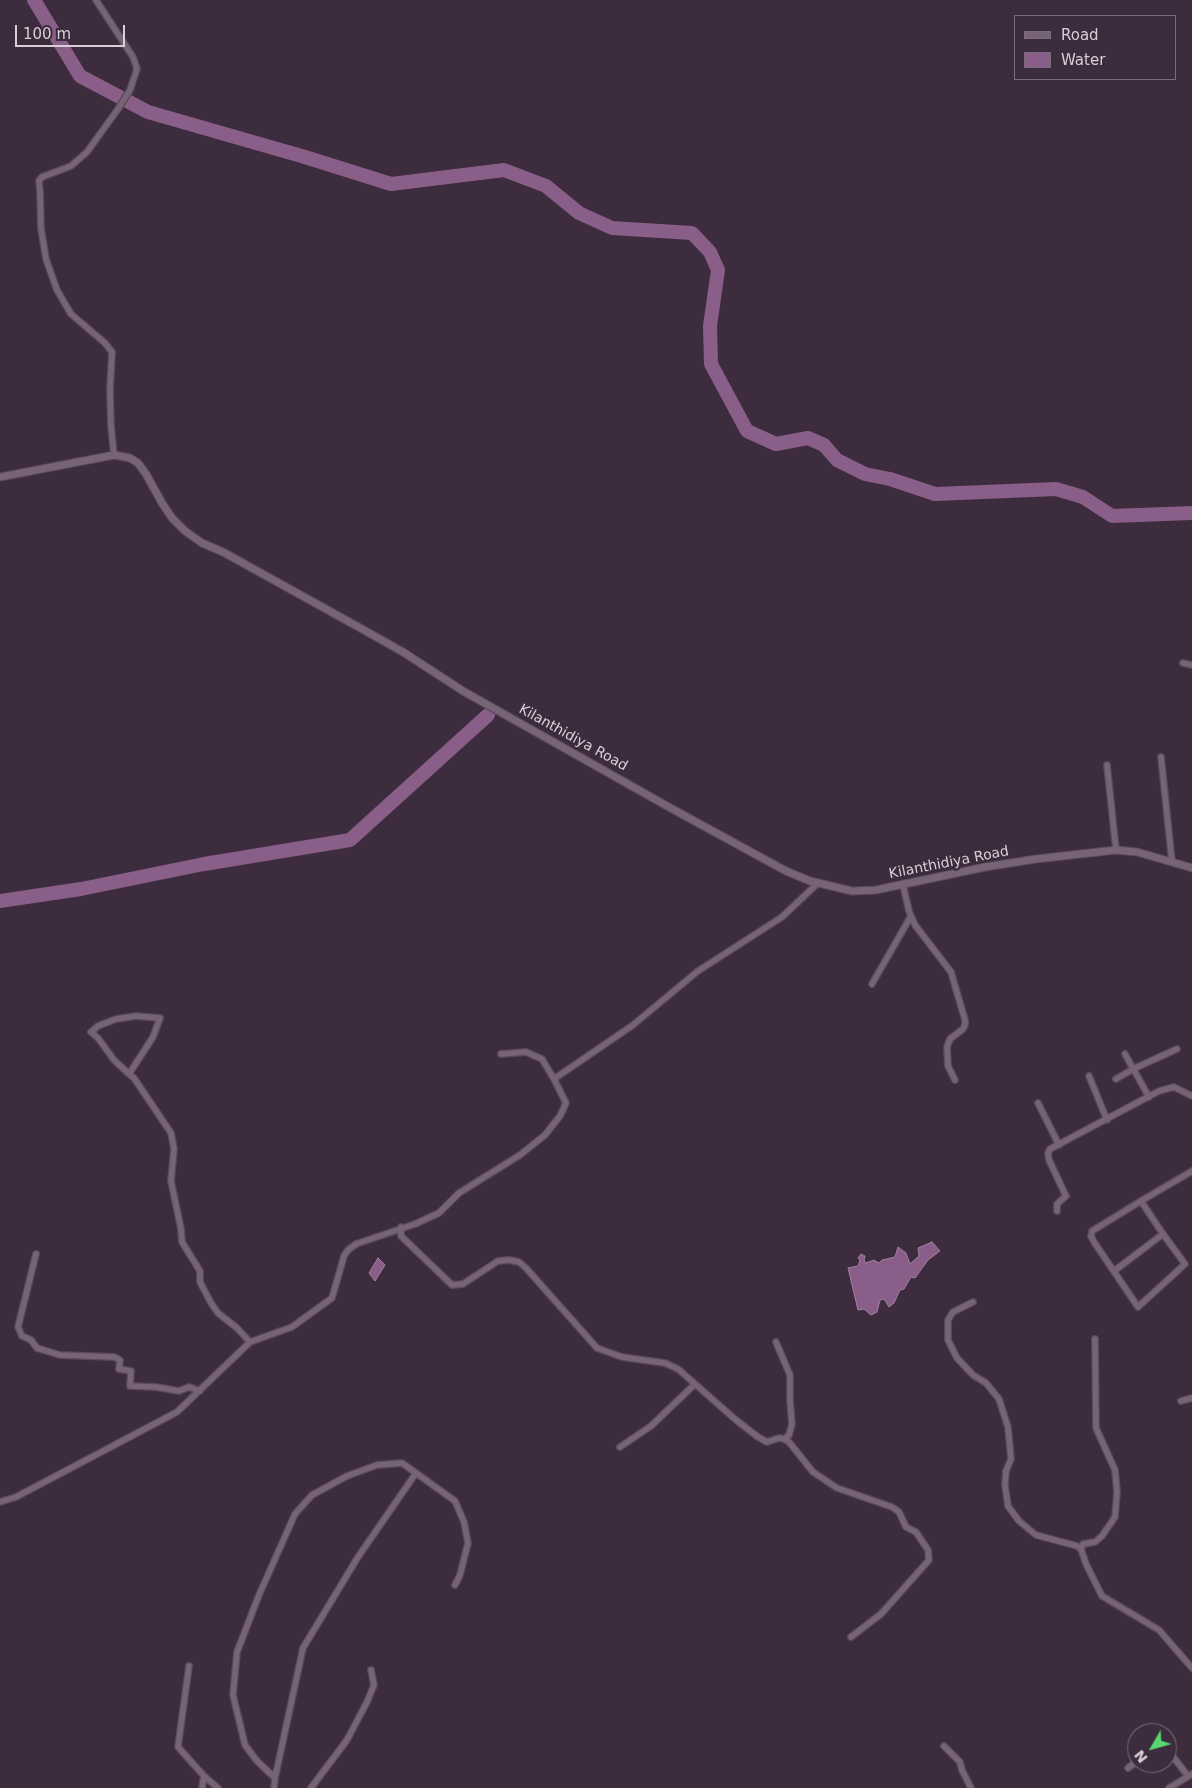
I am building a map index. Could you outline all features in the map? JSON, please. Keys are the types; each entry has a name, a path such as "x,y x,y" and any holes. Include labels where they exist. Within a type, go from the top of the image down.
{"street":[{"path":"0,477 114,454 110,389 112,352 105,343 71,314 54,282 43,243 39,181 46,175 71,166 80,159 118,110 130,90 137,69 96,0"},
{"name":"Kilanthidiya Road","path":"114,454 130,458 138,463 172,518 185,531 202,543 223,552 403,652 463,691 786,871 818,883 852,890 876,890 985,867 1116,850 1137,852 1192,868"},
{"path":"1183,663 1192,665"},
{"path":"1160,757 1172,862"},
{"path":"1107,764 1116,850"},
{"path":"554,1079 633,1025 698,971 782,916 818,883"},
{"path":"903,885 911,916 926,942 951,972 965,1020 963,1029 950,1039 947,1047 948,1066 955,1080"},
{"path":"872,984 911,916"},
{"path":"129,1074 153,1037 160,1018 136,1016 116,1019 98,1026 90,1032 98,1038 114,1060 129,1074 134,1078 171,1133 174,1149 171,1181 182,1242 200,1271 200,1282 205,1294 218,1313 237,1328 250,1342"},
{"path":"1116,1079 1133,1068 1177,1049"},
{"path":"0,1502 16,1497 178,1412 250,1342 292,1327 332,1298 344,1256 348,1250 356,1244 439,1213 459,1193 512,1161 545,1135 560,1116 566,1103 554,1079 542,1059 526,1052 501,1054"},
{"path":"1126,1054 1149,1097"},
{"path":"1089,1076 1107,1120"},
{"path":"1057,1211 1057,1204 1066,1196 1048,1153 1050,1149 1160,1091 1174,1087 1191,1094"},
{"path":"1038,1103 1059,1145"},
{"path":"1142,1201 1163,1234 1186,1264 1138,1307 1091,1236 1092,1231 1142,1201 1192,1171"},
{"path":"401,1227 402,1236 452,1285 463,1284 498,1261 509,1260 519,1262 597,1348 622,1357 664,1363 678,1369 758,1437 767,1442 779,1438 784,1439 789,1442 813,1472 837,1488 892,1507 899,1512 906,1527 916,1532 928,1550 929,1560 881,1614 851,1637"},
{"path":"1114,1271 1163,1234"},
{"path":"36,1254 18,1327 22,1336 31,1340 37,1348 60,1355 114,1357 120,1360 119,1369 131,1371 130,1386 156,1387 179,1391 189,1387 200,1391"},
{"path":"973,1302 953,1312 948,1320 948,1340 957,1358 973,1375 986,1383 999,1399 1008,1427 1011,1459 1006,1471 1005,1485 1008,1506 1019,1521 1036,1535 1077,1546 1081,1549 1086,1564 1102,1596 1159,1630 1192,1668"},
{"path":"1081,1549 1083,1544 1095,1542 1102,1536 1115,1517 1117,1492 1115,1470 1096,1428 1095,1339"},
{"path":"776,1342 790,1375 792,1424 789,1435 784,1439"},
{"path":"620,1447 652,1426 695,1384"},
{"path":"1181,1401 1192,1398"},
{"path":"275,1778 257,1761 245,1745 233,1695 237,1652 259,1595 295,1514 312,1495 347,1476 377,1465 402,1463 454,1501 464,1522 468,1543 460,1575 455,1585"},
{"path":"274,1788 303,1648 358,1557 416,1473"},
{"path":"189,1666 178,1746 204,1776 218,1788"},
{"path":"311,1788 347,1740 367,1702 374,1685 371,1670"},
{"path":"944,1746 960,1762 971,1788"},
{"path":"1169,1788 1190,1775 1177,1760"},
{"path":"202,1788 204,1776"}],"water":[{"path":"932,1242 940,1251 928,1260 915,1278 911,1277 904,1289 900,1290 894,1303 889,1307 884,1299 880,1300 877,1312 871,1315 864,1309 858,1310 848,1268 858,1266 860,1260 858,1258 861,1254 865,1256 864,1260 866,1263 874,1260 879,1263 882,1260 895,1257 898,1247 906,1253 910,1264 919,1256 918,1248"},
{"path":"378,1258 385,1265 375,1281 369,1273"}],"waterway":[{"path":"34,0 80,76 148,112 391,184 504,170 546,186 579,213 612,228 692,233 710,252 718,270 710,326 711,364 747,431 776,444 808,438 824,445 837,460 865,474 890,479 935,494 1056,489 1083,497 1112,516 1192,513"},
{"path":"0,901 81,889 204,864 350,840 488,715"}]}
